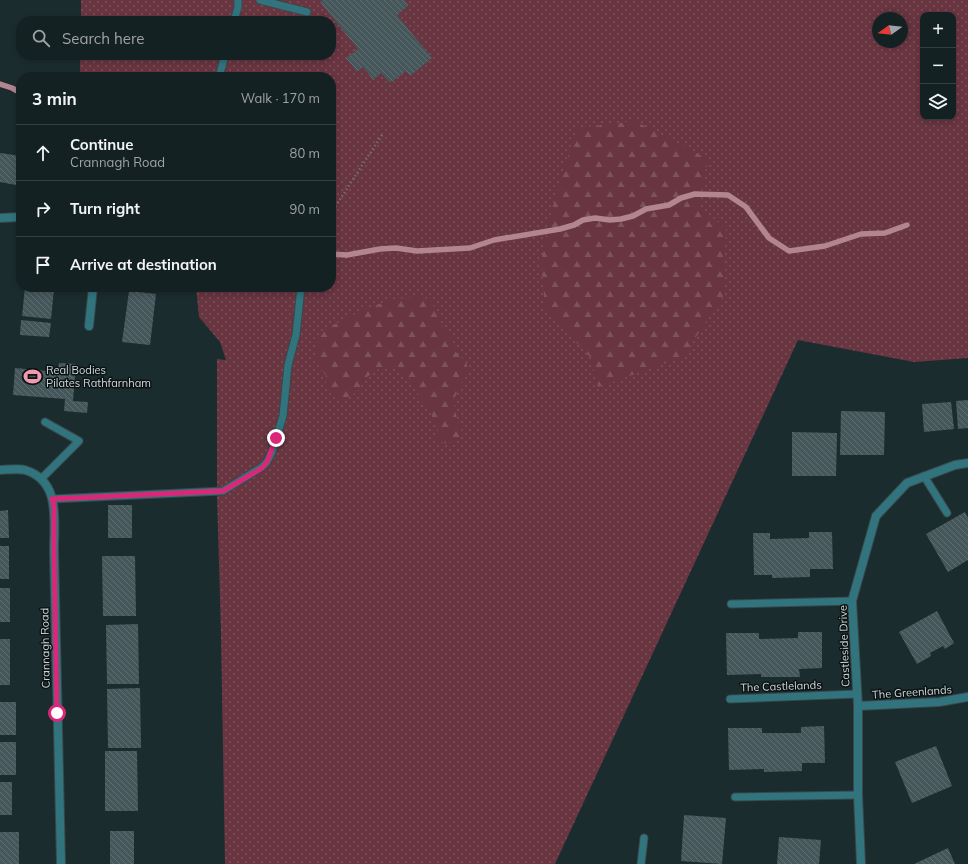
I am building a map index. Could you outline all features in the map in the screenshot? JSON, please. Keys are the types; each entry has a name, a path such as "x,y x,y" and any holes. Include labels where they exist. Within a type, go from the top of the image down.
{"street":[{"path":"0,218 16,217"},
{"path":"89,326 92,292"},
{"name":"Castleside Drive","path":"862,864 858,795 858,706 852,601 876,516 907,482 955,465 968,463"},
{"path":"0,470 24,470 42,478"},
{"name":"Crannagh Road","path":"42,478 51,493 54,507 60,864"},
{"name":"The Greenlands","path":"858,706 939,702 968,697"}],"lane":[{"path":"235,16 238,0"},
{"path":"260,0 307,12"},
{"path":"220,72 224,60"},
{"path":"52,499 223,491 262,468 272,452 283,416 288,365 296,335 300,292"},
{"path":"42,478 79,442 46,422"},
{"path":"924,476 947,513"},
{"path":"731,604 852,601"},
{"name":"The Castlelands","path":"730,700 857,694"},
{"path":"735,798 858,795"},
{"path":"640,864 644,838"}],"path":[{"path":"336,205 382,135"}],"green space":[{"path":"81,0 968,0 968,358 914,362 798,340 555,864 225,864 217,494 217,359 226,360 220,342 199,317 196,292 336,292 336,72 80,72 80,60 336,60 336,16 81,16"},
{"path":"635,121 708,159 698,207 726,228 723,296 683,357 598,387 591,358 545,308 541,262 551,213 577,128"},
{"path":"416,297 429,299 438,312 443,328 452,340 456,352 467,363 467,375 459,387 453,402 457,418 462,426 460,437 447,444 437,440 438,430 429,409 421,399 409,377 399,370 390,367 376,370 367,377 357,392 347,398 336,400 326,385 326,375 319,367 315,355 316,345 327,328 361,311 389,300"}],"building":[{"path":"322,0 404,0 409,5 397,15 432,58 410,76 406,71 390,83 381,73 373,80 363,67 357,72 346,58 358,49 336,22 336,16 331,16 320,2"},
{"path":"0,153 16,155 16,185 0,182"},
{"path":"24,292 54,292 51,319 22,316"},
{"path":"129,292 156,294 150,345 122,342"},
{"path":"21,320 51,323 49,337 20,335"},
{"path":"59,363 76,364 73,401 88,402 87,413 64,411 65,399 13,395 15,368 58,372"},
{"path":"968,400 968,428 958,429 956,401"},
{"path":"951,402 954,429 924,432 922,404"},
{"path":"841,411 885,412 884,455 840,455"},
{"path":"792,432 837,433 836,476 792,476"},
{"path":"108,505 132,505 132,538 108,538"},
{"path":"8,510 9,538 0,538 0,511"},
{"path":"965,512 968,518 968,560 948,572 926,534"},
{"path":"809,532 832,532 833,569 810,569 810,577 772,578 772,575 754,575 753,533 770,533 770,539 809,538"},
{"path":"0,546 9,546 9,579 0,579"},
{"path":"102,556 135,556 136,616 103,616"},
{"path":"0,588 10,588 10,622 0,622"},
{"path":"937,611 954,643 945,649 943,646 930,653 931,656 917,664 899,632"},
{"path":"138,624 139,684 107,684 106,625"},
{"path":"798,632 822,632 822,668 799,669 800,677 761,677 761,674 727,675 726,633 759,633 759,639 798,638"},
{"path":"0,639 10,639 10,685 0,685"},
{"path":"140,688 141,748 108,748 107,689"},
{"path":"0,702 16,702 16,735 0,735"},
{"path":"824,726 825,763 802,763 802,771 764,772 764,769 729,770 728,728 762,728 762,733 801,733 801,727"},
{"path":"0,742 16,742 16,775 0,775"},
{"path":"936,746 952,786 912,803 895,762"},
{"path":"105,751 137,751 138,811 105,811"},
{"path":"0,782 12,782 12,815 0,815"},
{"path":"684,815 726,818 722,864 681,861"},
{"path":"110,831 134,831 134,864 110,864"},
{"path":"0,832 19,832 19,864 0,864"},
{"path":"779,837 821,840 819,864 777,864"},
{"path":"948,848 955,864 914,864"}],"waterway":[{"path":"0,84 16,90"},
{"path":"336,254 347,255 380,249 396,248 417,251 470,248 494,240 560,229 574,225 583,220 595,218 610,220 621,219 633,216 646,209 669,205 681,198 695,194 728,195 746,207 769,238 789,251 825,246 861,234 885,233 907,225"}],"place":[{"name":"Real Bodies Pilates Rathfarnham","path":"33,376"}],"route":[{"path":"57,713 54,507 52,499 223,491 262,468 272,452 276,438"}]}
